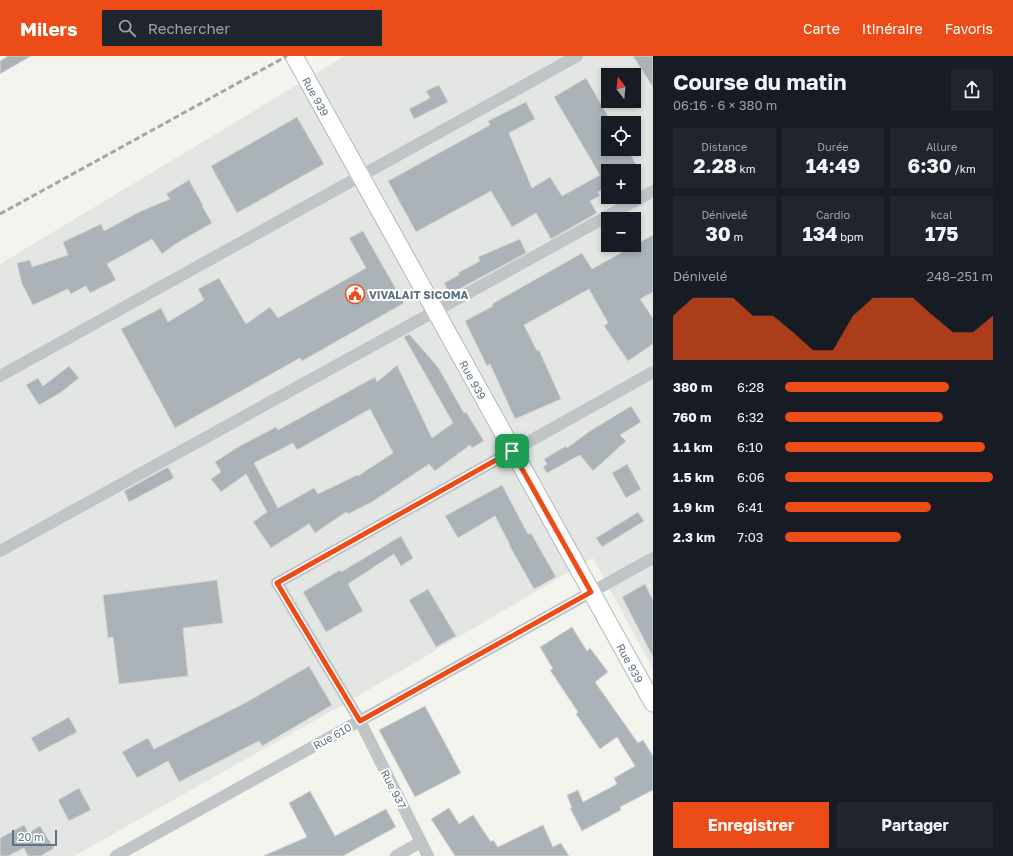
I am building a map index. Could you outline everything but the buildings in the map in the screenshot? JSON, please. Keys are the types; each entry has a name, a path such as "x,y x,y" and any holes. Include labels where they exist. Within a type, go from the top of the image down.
{"main road":[{"name":"Rue 939","path":"294,56 359,177 653,703"}],"street":[{"path":"0,376 577,56"},
{"path":"0,551 653,191"},
{"path":"512,451 653,372"},
{"name":"Rue 937","path":"428,856 360,721 277,583 512,451"},
{"name":"Rue 610","path":"121,855 653,558"},
{"path":"396,856 421,842"}],"shaded area":[{"path":"345,56 653,56 653,669 593,558 358,696 74,856 0,856 0,264"}],"railway":[{"path":"0,214 287,56"}],"place":[{"name":"VIVALAIT SICOMA","path":"355,294"}],"route":[{"path":"512,451 591,592 360,721 277,583 512,451"}]}
